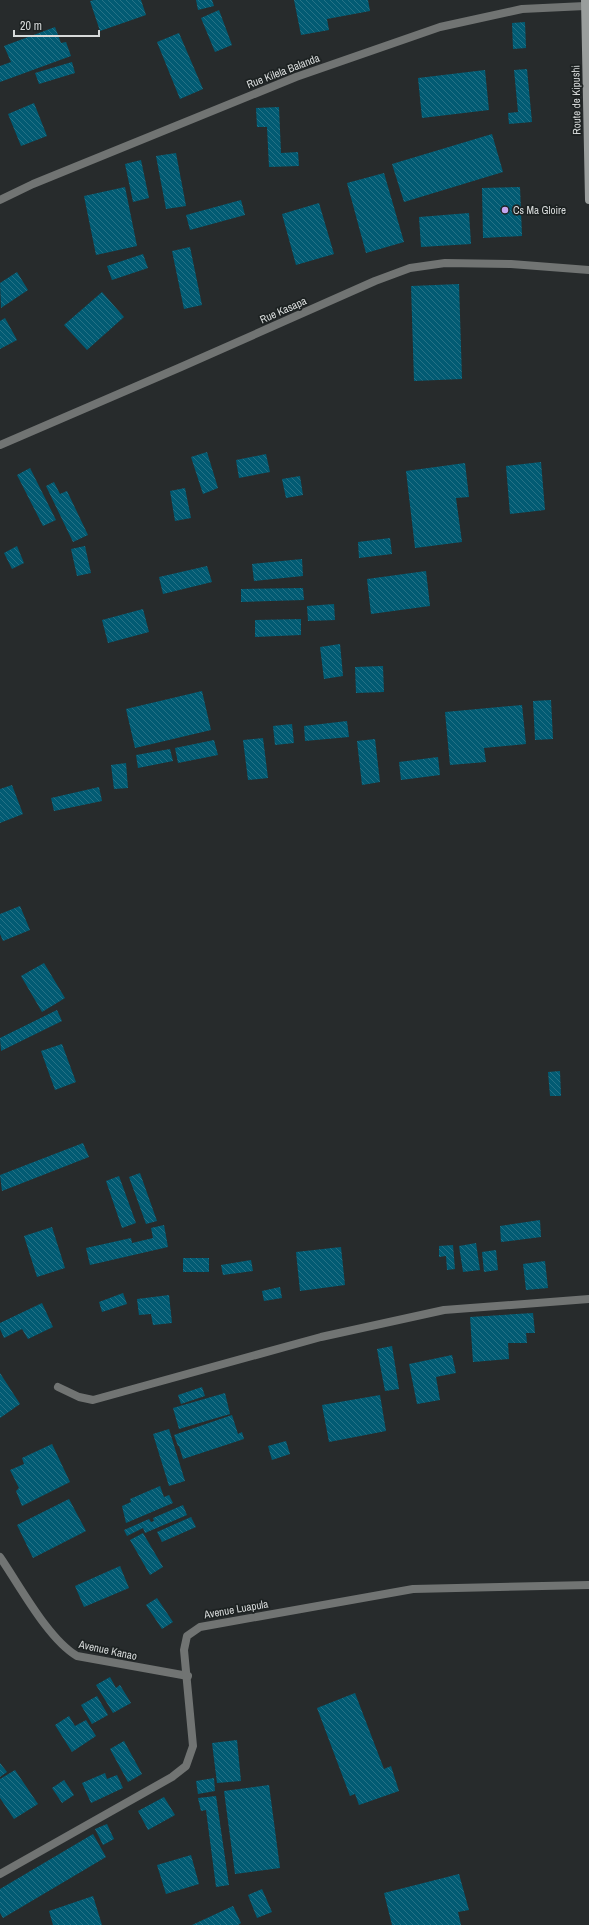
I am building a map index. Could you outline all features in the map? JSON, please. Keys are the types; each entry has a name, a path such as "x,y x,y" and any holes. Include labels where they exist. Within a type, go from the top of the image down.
{"main road":[{"name":"Route de Kipushi","path":"585,3 589,200"}],"street":[{"name":"Rue Kilela Balanda","path":"0,200 33,184 296,77 440,27 522,9 585,3"},
{"name":"Rue Kasapa","path":"0,445 375,281 410,268 445,263 504,264 589,270"},
{"path":"58,1387 79,1397 93,1400 321,1336 444,1310 589,1299"},
{"name":"Avenue Kanao","path":"0,1557 54,1636 66,1650 77,1656 188,1676"},
{"name":"Avenue Luapula","path":"0,1874 172,1777 186,1766 194,1746 188,1676 184,1650 187,1636 200,1627 413,1589 589,1585"}],"building":[{"path":"141,0 146,15 100,31 90,1"},
{"path":"196,0 212,0 214,6 198,10"},
{"path":"294,0 368,0 370,11 327,19 329,30 301,35"},
{"path":"219,10 232,45 215,52 201,18"},
{"path":"525,22 526,48 513,49 512,23"},
{"path":"55,27 61,43 66,42 71,56 0,82 0,66 11,62 4,46"},
{"path":"179,33 203,89 180,99 157,42"},
{"path":"72,62 75,73 39,84 35,73"},
{"path":"527,69 532,122 509,124 508,113 518,112 514,70"},
{"path":"485,70 489,110 422,118 418,78"},
{"path":"34,103 47,136 21,146 8,114"},
{"path":"279,107 281,153 298,152 299,166 269,167 267,127 257,127 256,108"},
{"path":"492,134 503,172 404,202 392,164"},
{"path":"176,153 186,206 166,209 156,156"},
{"path":"141,160 149,198 133,202 125,164"},
{"path":"384,173 404,242 366,253 347,183"},
{"path":"125,187 137,246 96,255 84,196"},
{"path":"520,187 522,236 483,238 482,188"},
{"path":"241,200 245,215 190,230 186,215"},
{"path":"319,203 334,254 296,265 282,214"},
{"path":"469,213 471,244 421,247 419,217"},
{"path":"190,247 202,305 184,309 172,251"},
{"path":"143,254 148,268 112,280 107,266"},
{"path":"17,272 28,290 1,308 0,283"},
{"path":"459,284 462,379 414,381 411,286"},
{"path":"102,292 124,317 87,350 64,325"},
{"path":"5,318 17,340 0,349 0,321"},
{"path":"207,452 218,488 203,494 191,457"},
{"path":"266,454 270,472 239,478 236,460"},
{"path":"541,462 545,510 510,514 506,466"},
{"path":"465,463 469,497 456,498 462,542 415,548 406,471"},
{"path":"30,468 56,520 43,526 17,475"},
{"path":"300,476 303,495 286,498 282,479"},
{"path":"54,482 60,494 67,491 88,535 73,542 46,486"},
{"path":"185,488 191,518 175,521 170,491"},
{"path":"390,538 392,554 359,558 358,542"},
{"path":"17,546 24,563 12,569 4,553"},
{"path":"85,546 91,573 77,576 71,549"},
{"path":"302,559 303,576 254,581 252,564"},
{"path":"207,566 212,582 163,594 159,577"},
{"path":"426,571 430,606 371,614 367,579"},
{"path":"303,588 304,600 241,602 241,589"},
{"path":"334,604 335,620 308,621 307,606"},
{"path":"143,609 149,632 108,643 102,620"},
{"path":"301,619 301,635 255,637 255,620"},
{"path":"340,644 343,676 324,679 320,647"},
{"path":"383,666 384,692 356,693 355,667"},
{"path":"202,691 211,730 135,748 126,709"},
{"path":"551,700 553,739 535,740 533,701"},
{"path":"522,705 526,744 484,748 486,762 450,765 445,712"},
{"path":"347,721 349,737 305,741 304,726"},
{"path":"292,724 294,743 275,745 273,726"},
{"path":"263,738 268,778 248,780 243,740"},
{"path":"375,739 380,782 362,785 357,741"},
{"path":"214,740 218,755 178,763 175,748"},
{"path":"170,749 173,761 138,768 136,755"},
{"path":"438,757 440,775 401,780 399,762"},
{"path":"126,763 128,788 114,789 111,765"},
{"path":"12,785 23,814 0,823 0,789"},
{"path":"99,787 102,801 54,811 51,798"},
{"path":"20,906 30,930 3,941 0,934 0,914"},
{"path":"44,963 65,998 42,1012 21,976"},
{"path":"57,1010 62,1021 1,1051 0,1038"},
{"path":"62,1044 76,1082 55,1090 41,1051"},
{"path":"560,1071 561,1096 550,1096 548,1072"},
{"path":"83,1143 89,1157 2,1191 0,1175"},
{"path":"140,1173 157,1221 146,1224 129,1177"},
{"path":"119,1176 136,1223 122,1228 106,1181"},
{"path":"540,1220 541,1237 501,1242 500,1226"},
{"path":"164,1225 168,1247 90,1265 86,1248 131,1238 132,1243 153,1238 151,1228"},
{"path":"52,1227 65,1268 37,1277 24,1236"},
{"path":"476,1243 480,1270 463,1272 459,1246"},
{"path":"453,1245 455,1269 447,1270 446,1256 439,1257 439,1246"},
{"path":"341,1247 345,1285 300,1291 296,1252"},
{"path":"496,1250 498,1270 484,1272 482,1252"},
{"path":"183,1258 209,1258 209,1272 183,1272"},
{"path":"251,1260 253,1271 223,1275 221,1265"},
{"path":"545,1261 548,1288 526,1290 523,1264"},
{"path":"280,1287 282,1298 264,1301 262,1291"},
{"path":"123,1293 127,1304 102,1312 99,1302"},
{"path":"169,1295 172,1323 153,1325 151,1314 139,1315 137,1299"},
{"path":"42,1303 53,1327 28,1339 22,1329 4,1338 0,1329 0,1323"},
{"path":"533,1313 535,1333 526,1333 527,1343 508,1343 509,1359 473,1362 470,1317"},
{"path":"392,1346 399,1389 385,1391 377,1349"},
{"path":"452,1355 456,1373 436,1377 440,1400 417,1404 409,1364"},
{"path":"0,1373 20,1404 0,1418"},
{"path":"202,1387 205,1396 181,1404 178,1395"},
{"path":"225,1393 230,1414 179,1429 173,1408"},
{"path":"380,1395 386,1431 329,1442 322,1405"},
{"path":"232,1415 238,1434 242,1432 244,1439 183,1459 174,1435"},
{"path":"169,1429 185,1481 169,1486 153,1434"},
{"path":"286,1441 290,1454 272,1460 268,1446"},
{"path":"52,1444 70,1482 22,1506 16,1491 19,1488 10,1470 24,1464 22,1458"},
{"path":"160,1486 164,1497 169,1495 173,1503 126,1523 122,1506 131,1502 130,1499"},
{"path":"69,1499 86,1531 33,1558 17,1525"},
{"path":"183,1505 187,1515 145,1533 143,1528 127,1536 124,1530 149,1519 151,1522 154,1521 153,1518"},
{"path":"191,1517 196,1527 162,1542 157,1532"},
{"path":"143,1533 163,1567 150,1575 130,1540"},
{"path":"120,1566 129,1588 84,1607 75,1586"},
{"path":"157,1598 173,1622 162,1629 146,1605"},
{"path":"110,1677 116,1688 120,1685 131,1703 113,1713 96,1685"},
{"path":"355,1693 384,1769 391,1766 399,1791 359,1805 355,1794 350,1796 317,1708"},
{"path":"97,1696 108,1715 92,1724 81,1705"},
{"path":"69,1716 75,1726 86,1720 96,1736 72,1752 55,1725"},
{"path":"237,1740 241,1781 217,1783 212,1743"},
{"path":"124,1741 142,1774 128,1782 110,1749"},
{"path":"0,1763 7,1772 0,1777"},
{"path":"15,1770 38,1804 14,1819 0,1798 0,1779"},
{"path":"105,1773 107,1779 117,1775 123,1788 91,1803 82,1783"},
{"path":"214,1778 215,1791 198,1794 196,1781"},
{"path":"64,1780 74,1795 62,1803 52,1788"},
{"path":"269,1785 280,1868 235,1874 224,1791"},
{"path":"216,1796 229,1885 216,1887 206,1810 201,1811 198,1798"},
{"path":"164,1797 175,1815 148,1830 138,1811"},
{"path":"107,1824 114,1839 103,1845 95,1829"},
{"path":"93,1834 106,1857 3,1918 0,1913 0,1889"},
{"path":"191,1855 199,1884 166,1894 157,1865"},
{"path":"459,1874 469,1910 458,1912 461,1925 392,1925 384,1893"},
{"path":"262,1889 272,1912 257,1918 248,1895"},
{"path":"93,1896 102,1925 53,1925 49,1911"},
{"path":"233,1906 241,1923 238,1925 192,1925"}],"place":[{"name":"Cs Ma Gloire","path":"505,210"}]}
